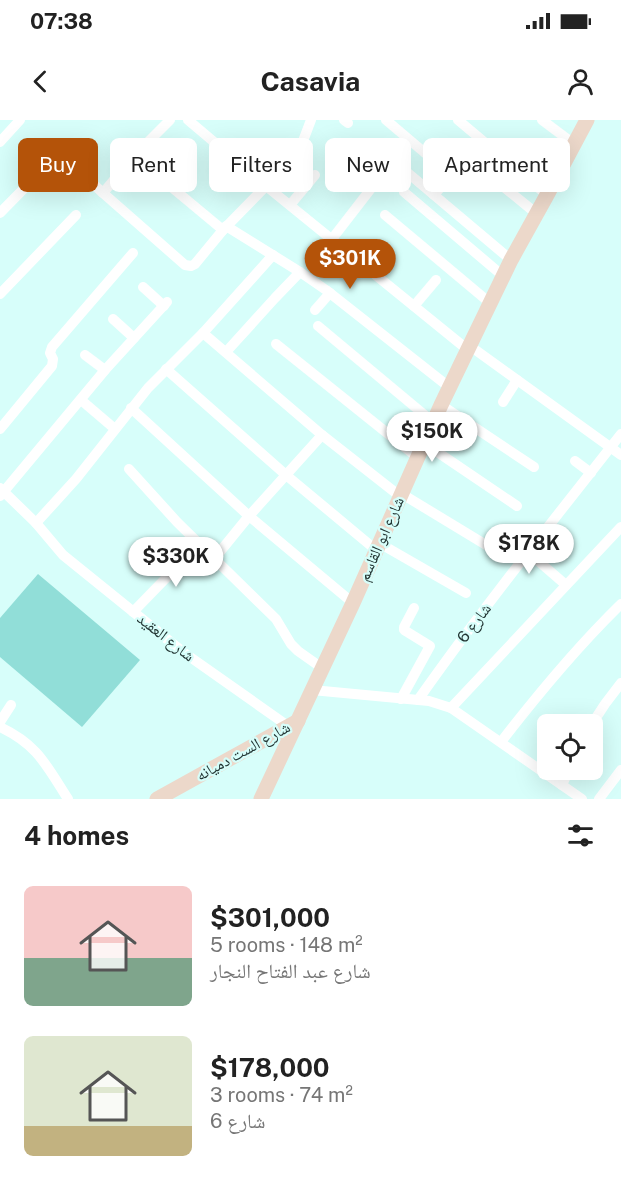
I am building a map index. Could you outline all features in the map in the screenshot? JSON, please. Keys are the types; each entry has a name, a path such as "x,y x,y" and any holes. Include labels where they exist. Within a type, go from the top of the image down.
{"street":[{"path":"0,142 20,120"},
{"path":"152,138 170,120"},
{"path":"188,120 209,138"},
{"path":"297,120 309,124"},
{"path":"386,120 423,151"},
{"path":"458,120 547,195"},
{"path":"542,120 574,144"},
{"name":"شارع ابو القاسم","path":"264,797 293,724 312,690 353,603 449,387 511,260 587,120"},
{"path":"0,213 55,157 60,155 67,158 103,193 185,264 191,266 260,192"},
{"path":"290,205 315,175"},
{"path":"411,176 511,260"},
{"path":"103,193 110,185"},
{"path":"180,192 225,228 273,255 330,293 449,387"},
{"path":"274,192 469,348 621,455"},
{"path":"332,239 368,192"},
{"path":"404,192 503,276"},
{"path":"510,192 537,214"},
{"path":"0,294 76,215"},
{"path":"385,215 490,303"},
{"path":"0,429 52,366 53,359 50,353 52,347 133,254"},
{"path":"36,523 76,479 131,408 273,255"},
{"path":"373,272 387,255"},
{"path":"226,352 300,272"},
{"path":"414,306 436,280"},
{"path":"1,492 105,370 166,304 143,287"},
{"path":"315,310 330,293"},
{"path":"113,319 134,338"},
{"path":"318,326 433,422"},
{"path":"203,333 322,435 401,495 496,551"},
{"path":"276,344 417,457"},
{"path":"86,355 105,370"},
{"path":"166,369 286,475 377,546 466,593"},
{"path":"503,402 517,380"},
{"path":"81,400 115,429"},
{"path":"441,405 534,467"},
{"path":"131,408 249,516 353,603"},
{"name":"شارع 6","path":"418,700 621,434"},
{"path":"214,559 249,516 322,435"},
{"path":"423,442 517,506"},
{"path":"575,461 591,473"},
{"path":"129,469 177,522 276,619 291,644 322,668"},
{"name":"شارع العقيد","path":"1,492 36,523 58,551 183,652 293,724"},
{"path":"451,708 621,527"},
{"path":"133,612 199,544"},
{"path":"529,553 566,585"},
{"path":"501,742 562,666 621,604"},
{"path":"401,699 430,646 404,630 414,608"},
{"path":"598,714 621,683"},
{"path":"312,690 429,701 451,708 582,799"},
{"path":"0,722 11,705"},
{"name":"شارع الست دميانه","path":"157,799 293,724"},
{"path":"0,727 24,740 33,748 68,799"},
{"path":"599,799 621,770"},
{"path":"562,785 564,780"}],"shaded area":[{"path":"38,574 140,660 82,727 0,657 0,618"}]}
